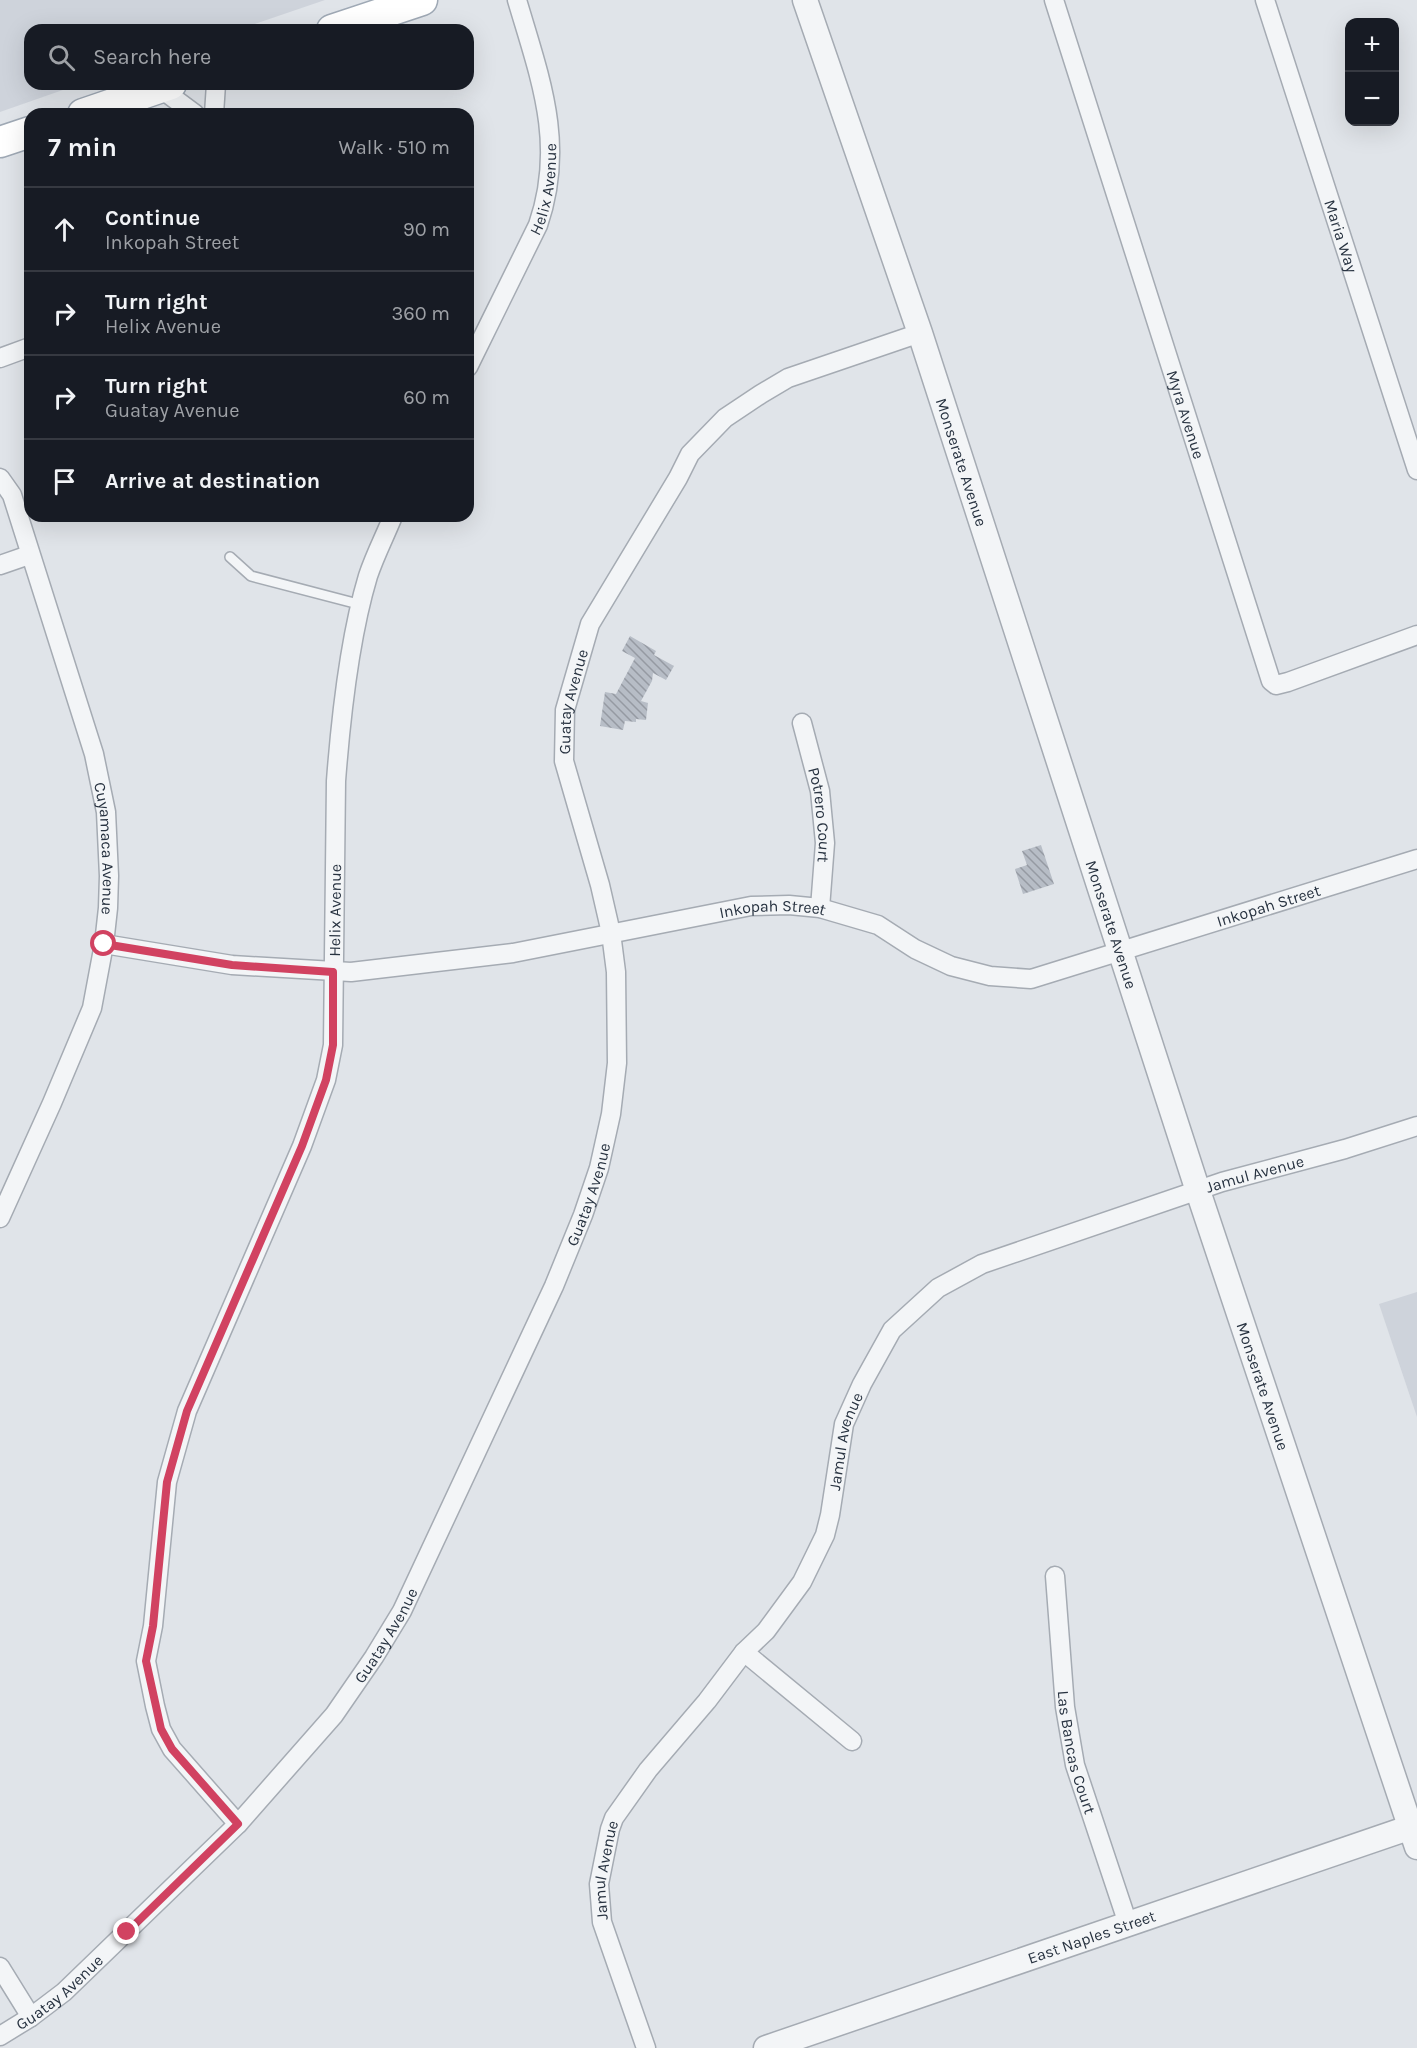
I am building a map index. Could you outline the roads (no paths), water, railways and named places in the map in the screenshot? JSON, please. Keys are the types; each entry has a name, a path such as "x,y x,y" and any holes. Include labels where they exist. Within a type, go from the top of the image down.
{"main road":[{"path":"350,24 423,0"},
{"path":"101,108 153,90"},
{"path":"0,142 24,134"}],"street":[{"name":"Helix Avenue","path":"474,355 538,225 545,204 551,154 549,118 518,0"},
{"name":"Monserate Avenue","path":"805,0 920,333 1198,1191 1415,1833"},
{"name":"Myra Avenue","path":"1054,0 1271,681 1276,685 1288,682 1417,635"},
{"name":"Maria Way","path":"1265,0 1417,470"},
{"path":"169,90 189,108"},
{"path":"214,108 216,90"},
{"name":"Guatay Avenue","path":"0,2036 31,2018 64,1992 238,1824 334,1714 374,1657 402,1611 559,1275 599,1168 611,1114 617,1063 616,972 611,933 600,885 564,761 565,710 590,624 678,478 690,454 725,418 788,378 920,333"},
{"path":"0,358 24,349"},
{"name":"Cuyamaca Avenue","path":"0,478 12,495 29,555 94,754 106,812 109,876 104,944 92,1008 0,1218"},
{"name":"Helix Avenue","path":"238,1824 172,1749 161,1729 146,1661 153,1626 167,1482 187,1411 302,1146 326,1080 333,1045 338,748 350,652 368,576 390,522"},
{"path":"0,565 29,555"},
{"name":"Potrero Court","path":"802,723 820,791 825,843 820,908"},
{"name":"Inkopah Street","path":"104,944 232,965 351,972 513,953 751,906 789,905 820,908 878,925 932,959 970,972 1031,979 1417,859"},
{"name":"Jamul Avenue","path":"646,2048 602,1922 599,1884 603,1856 614,1818 648,1770 707,1701 744,1652 766,1631 802,1582 825,1535 844,1424 862,1384 892,1330 938,1288 982,1264 1198,1191 1345,1149 1417,1125"},
{"name":"Las Bancas Court","path":"1055,1576 1065,1707 1075,1765 1128,1924"},
{"path":"744,1652 852,1741"},
{"name":"East Naples Street","path":"766,2048 1128,1924 1415,1833"},
{"path":"0,1967 31,2018"}],"lane":[{"path":"230,557 251,576 362,605"}]}
